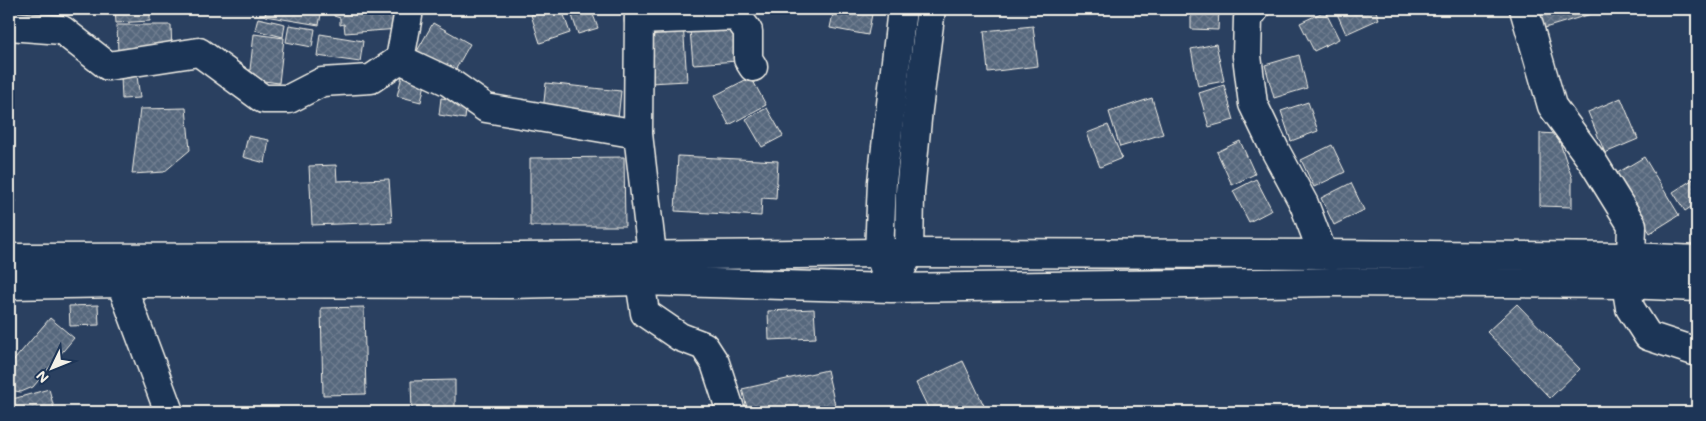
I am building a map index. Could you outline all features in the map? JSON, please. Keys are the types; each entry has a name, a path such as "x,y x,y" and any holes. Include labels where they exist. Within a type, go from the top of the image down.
{"street":[{"path":"9,26 62,30 108,66 199,52 263,99 289,99 322,82 371,79 400,59 408,16 406,9"},
{"path":"891,288 880,253 882,182 902,9"},
{"path":"891,288 909,254 911,183 918,108 931,9"},
{"path":"1255,9 1248,18 1247,56 1253,104 1304,204 1323,254"},
{"path":"1524,9 1552,106 1593,162 1632,225 1631,257 1626,284 1630,308 1648,336 1697,352"},
{"path":"652,254 638,134 639,14 737,16 748,31 748,59 753,67"},
{"path":"400,59 450,82 486,108 638,134"},
{"path":"9,258 502,257 880,253 1323,254 1631,257 1697,260"},
{"path":"640,281 645,313 680,337 704,346 715,363 731,412"},
{"path":"9,285 121,283 510,284 640,281 891,288 1331,282 1626,284 1697,287"},
{"path":"121,283 169,412"}],"building":[{"path":"9,9 28,9 28,21 9,21"},
{"path":"52,9 109,9 109,10 53,16"},
{"path":"115,9 150,9 150,21 116,23"},
{"path":"266,9 322,9 319,25 265,16"},
{"path":"334,9 397,9 399,29 345,33 344,24 340,25 340,18 334,16"},
{"path":"549,9 562,9 570,33 540,43 531,15"},
{"path":"570,9 591,9 598,28 578,34"},
{"path":"834,9 873,9 868,35 830,28"},
{"path":"1191,9 1219,9 1218,30 1191,29"},
{"path":"1335,9 1375,9 1379,19 1346,34"},
{"path":"1531,9 1601,9 1601,11 1538,30"},
{"path":"1325,11 1339,39 1314,51 1300,23"},
{"path":"258,18 285,24 283,37 255,30"},
{"path":"433,23 470,44 453,74 416,53"},
{"path":"683,23 687,81 650,83 645,26"},
{"path":"117,25 171,25 172,52 118,53"},
{"path":"289,25 315,29 312,47 286,42"},
{"path":"1033,26 1038,66 988,72 984,31"},
{"path":"736,27 738,61 693,64 690,30"},
{"path":"254,34 284,38 279,83 249,79"},
{"path":"320,34 363,41 360,62 317,56"},
{"path":"1216,44 1224,81 1198,86 1191,49"},
{"path":"1299,55 1307,88 1274,98 1265,65"},
{"path":"403,72 426,79 421,102 397,96"},
{"path":"137,76 140,98 122,99 121,77"},
{"path":"751,77 766,105 729,125 714,96"},
{"path":"546,83 621,91 618,119 543,111"},
{"path":"1224,85 1234,120 1209,127 1199,93"},
{"path":"441,98 467,102 465,119 439,115"},
{"path":"1152,98 1163,134 1120,147 1109,112"},
{"path":"1621,98 1638,139 1605,153 1588,112"},
{"path":"1308,102 1318,131 1291,141 1281,111"},
{"path":"186,108 190,150 164,172 132,174 140,109"},
{"path":"767,108 783,136 762,147 746,119"},
{"path":"1108,125 1122,158 1100,167 1087,133"},
{"path":"1540,133 1557,134 1572,178 1572,207 1540,206"},
{"path":"248,136 269,140 265,163 243,157"},
{"path":"1240,141 1255,174 1232,185 1217,152"},
{"path":"1332,145 1345,172 1314,187 1301,160"},
{"path":"678,156 778,161 776,199 762,198 761,216 675,211"},
{"path":"624,157 625,226 530,226 530,158"},
{"path":"1644,157 1679,215 1650,233 1614,175"},
{"path":"336,165 337,181 389,179 392,222 312,225 309,166"},
{"path":"9,172 16,202 9,203"},
{"path":"1695,178 1697,182 1697,203 1685,211 1673,192"},
{"path":"1256,179 1272,210 1249,222 1233,191"},
{"path":"1351,183 1364,210 1334,225 1321,198"},
{"path":"1517,304 1580,369 1550,398 1487,332"},
{"path":"98,305 99,325 70,326 69,306"},
{"path":"364,307 366,394 323,395 321,308"},
{"path":"814,309 816,338 769,340 768,311"},
{"path":"50,318 74,338 33,387 21,392 9,390 9,366"},
{"path":"963,361 987,412 930,412 916,383"},
{"path":"827,370 835,405 800,412 748,412 742,389"},
{"path":"455,380 455,412 412,412 411,381"},
{"path":"49,389 55,412 11,412 9,400"}]}
